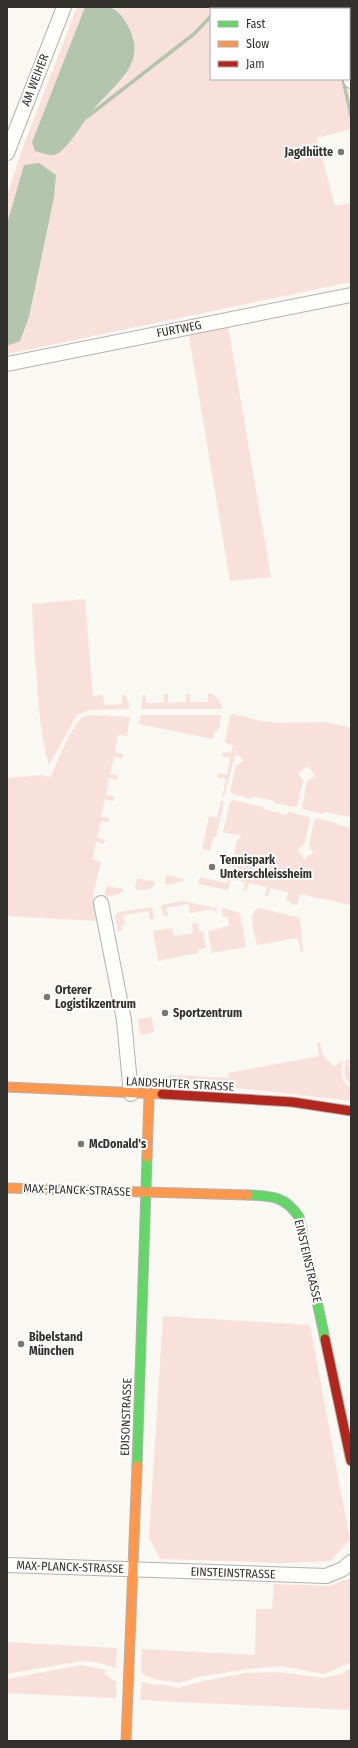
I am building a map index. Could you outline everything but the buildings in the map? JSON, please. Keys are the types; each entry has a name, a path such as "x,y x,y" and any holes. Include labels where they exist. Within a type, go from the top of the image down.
{"street":[{"name":"AM WEIHER","path":"7,153 64,7"},
{"name":"FURTWEG","path":"7,364 351,295"},
{"path":"101,903 124,1020 131,1094"},
{"name":"LANDSHUTER STRASSE","path":"7,1088 292,1102 351,1111"},
{"name":"EDISONSTRASSE","path":"126,1741 134,1570 149,1095"},
{"name":"MAX-PLANCK-STRASSE","path":"7,1188 147,1192"},
{"name":"EINSTEINSTRASSE","path":"147,1192 267,1196 279,1198 290,1204 299,1217 351,1462"},
{"name":"EINSTEINSTRASSE","path":"134,1570 326,1576 343,1569 351,1562"},
{"name":"MAX-PLANCK-STRASSE","path":"7,1565 134,1570"}],"shaded area":[{"path":"77,7 85,7 32,142 93,110 124,77 135,52 134,37 122,15 112,7 330,7 210,8 210,80 346,80 351,105 351,129 317,138 335,206 351,203 351,282 7,354 7,346 20,341 29,317 38,274 7,224 7,196 23,147"},
{"path":"85,7 106,7 119,13 128,26 133,39 134,51 132,62 127,72 93,110 65,147 58,153 52,155 35,151 32,142"},
{"path":"39,163 56,175 54,197 29,317 20,341 7,346 7,224 24,165"},
{"path":"228,326 271,577 230,581 189,336"},
{"path":"85,599 93,696 103,695 104,705 122,704 122,695 124,695 127,698 130,709 89,710 77,715 49,765 42,735 32,604"},
{"path":"208,693 218,698 222,709 141,709 143,695 145,695 146,703 164,703 164,694 168,694 168,703 186,702 186,694 190,694 190,702 208,702"},
{"path":"233,714 261,721 280,723 326,722 351,728 351,817 324,812 324,814 302,809 307,781 315,776 308,766 298,773 303,781 297,806 294,807 252,796 252,799 233,794 230,791 236,766 243,761 240,756 235,755 224,797 222,797 226,779 217,777 218,773 227,775 230,758 222,756 223,752 231,753 233,745 225,743 230,716"},
{"path":"91,715 130,717 127,736 118,735 115,752 123,754 122,758 114,757 110,774 118,775 117,780 109,778 106,795 114,796 113,801 105,799 101,817 109,818 109,822 101,821 97,838 105,840 104,844 96,842 92,859 101,862 93,894 97,921 7,916 7,778 41,775 51,777 56,763 73,729 83,717"},
{"path":"141,715 221,715 219,729 215,730 213,739 139,724"},
{"path":"233,800 263,807 263,809 287,815 288,812 309,817 310,820 304,845 297,850 304,859 313,853 309,846 314,821 316,818 351,828 351,905 300,894 297,905 291,904 291,901 286,901 288,892 270,888 268,896 265,896 267,887 249,883 246,891 243,891 245,882 231,879 228,890 198,884 200,877 227,883 231,870 235,871 232,866 237,840 241,837 238,834 236,835 223,832 230,802"},
{"path":"221,801 224,801 216,837 213,836 210,851 202,849 209,816 217,818"},
{"path":"167,875 184,879 184,881 167,885 165,882"},
{"path":"137,878 155,882 153,887 149,889 137,890 135,888"},
{"path":"106,886 124,889 119,894 106,896"},
{"path":"183,901 216,908 217,911 214,911 213,909 190,913 188,904 166,908 168,917 163,915 161,905"},
{"path":"152,907 154,917 150,920 149,911 123,915 125,925 121,926 122,931 118,932 115,916 118,912"},
{"path":"222,908 240,913 246,947 212,953 208,931 229,926 228,917 223,917"},
{"path":"259,908 300,918 303,952 301,952 298,938 257,945 252,919 255,910"},
{"path":"198,923 199,932 203,931 206,948 198,949 198,953 158,961 153,931 172,928 174,936 193,933 192,924"},
{"path":"152,1017 154,1032 140,1035 138,1019"},
{"path":"320,1042 323,1054 328,1062 335,1066 343,1060 342,1076 347,1086 351,1088 351,1101 247,1089 204,1086 204,1082 157,1080 157,1078 173,1075 229,1078 228,1073 319,1056 317,1043"},
{"path":"346,1059 350,1060 348,1066 351,1067 351,1085 348,1082 345,1073"},
{"path":"163,1316 310,1325 350,1540 330,1561 283,1563 160,1559 149,1538"},
{"path":"351,1578 350,1663 324,1674 281,1666 247,1669 198,1677 179,1683 154,1679 141,1672 142,1649 255,1655 256,1609 272,1609 274,1584 328,1586"},
{"path":"7,1642 117,1648 116,1668 96,1662 81,1661 7,1674"},
{"path":"81,1665 106,1670 104,1674 116,1682 116,1698 7,1693 7,1679"},
{"path":"351,1668 351,1710 140,1700 142,1681 149,1684 167,1685 178,1688 204,1681 246,1673 278,1672 324,1678 341,1674"}],"waterway":[{"path":"87,117 194,34 210,17"},
{"path":"343,80 351,116"}],"traffic: fast":[{"path":"137,1466 147,1157"},
{"path":"248,1195 277,1198 294,1210 299,1217 325,1339"}],"traffic: slow":[{"path":"7,1087 162,1094"},
{"path":"147,1157 149,1095"},
{"path":"7,1188 248,1195"},
{"path":"126,1741 137,1466"}],"traffic: jam":[{"path":"162,1094 292,1102 351,1111"},
{"path":"325,1339 351,1461"}],"place":[{"name":"Jagdhütte","path":"341,152"},
{"name":"Tennispark Unterschleissheim","path":"212,867"},
{"name":"Orterer Logistikzentrum","path":"47,997"},
{"name":"Sportzentrum","path":"165,1013"},
{"name":"McDonald's","path":"81,1144"},
{"name":"Bibelstand München","path":"21,1344"}]}
